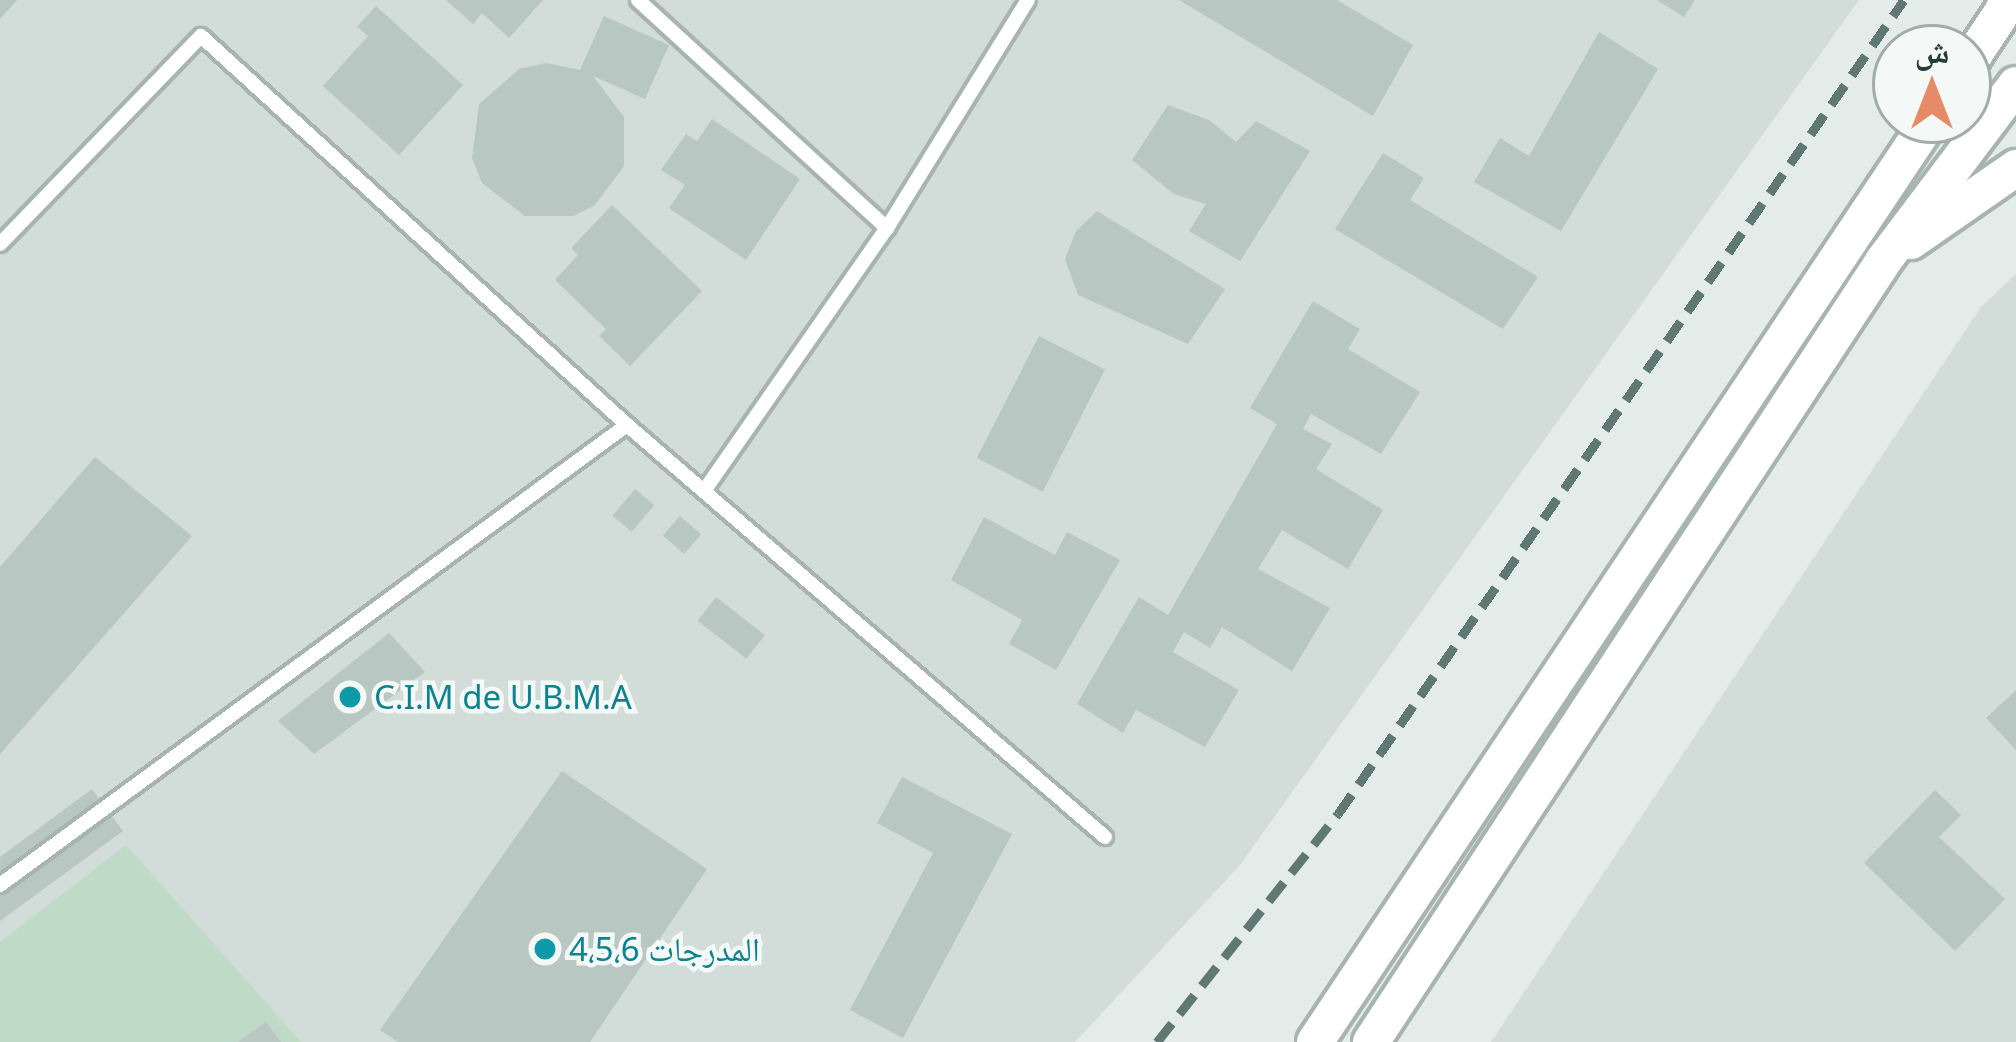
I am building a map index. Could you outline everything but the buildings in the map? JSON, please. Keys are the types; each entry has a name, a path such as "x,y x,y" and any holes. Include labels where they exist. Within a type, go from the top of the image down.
{"main road":[{"path":"1372,1042 1884,260 2016,85"},
{"path":"1315,1042 1914,144"},
{"path":"1884,260 2016,168"}],"lane":[{"path":"638,0 887,228"},
{"path":"704,491 887,228 1028,0"},
{"path":"0,244 201,36 627,425 1106,837"},
{"path":"0,885 627,425"}],"shaded area":[{"path":"0,0 1859,0 1240,865 1075,1042 0,1042"},
{"path":"2016,274 2016,1042 1491,1042 1981,307"}],"green space":[{"path":"126,845 301,1042 0,1042 0,942"}],"railway":[{"path":"1157,1042 1338,814 1904,0"}],"place":[{"name":"C.I.M de U.B.M.A","path":"350,697"},
{"name":"المدرجات 4،5،6","path":"545,949"}]}
